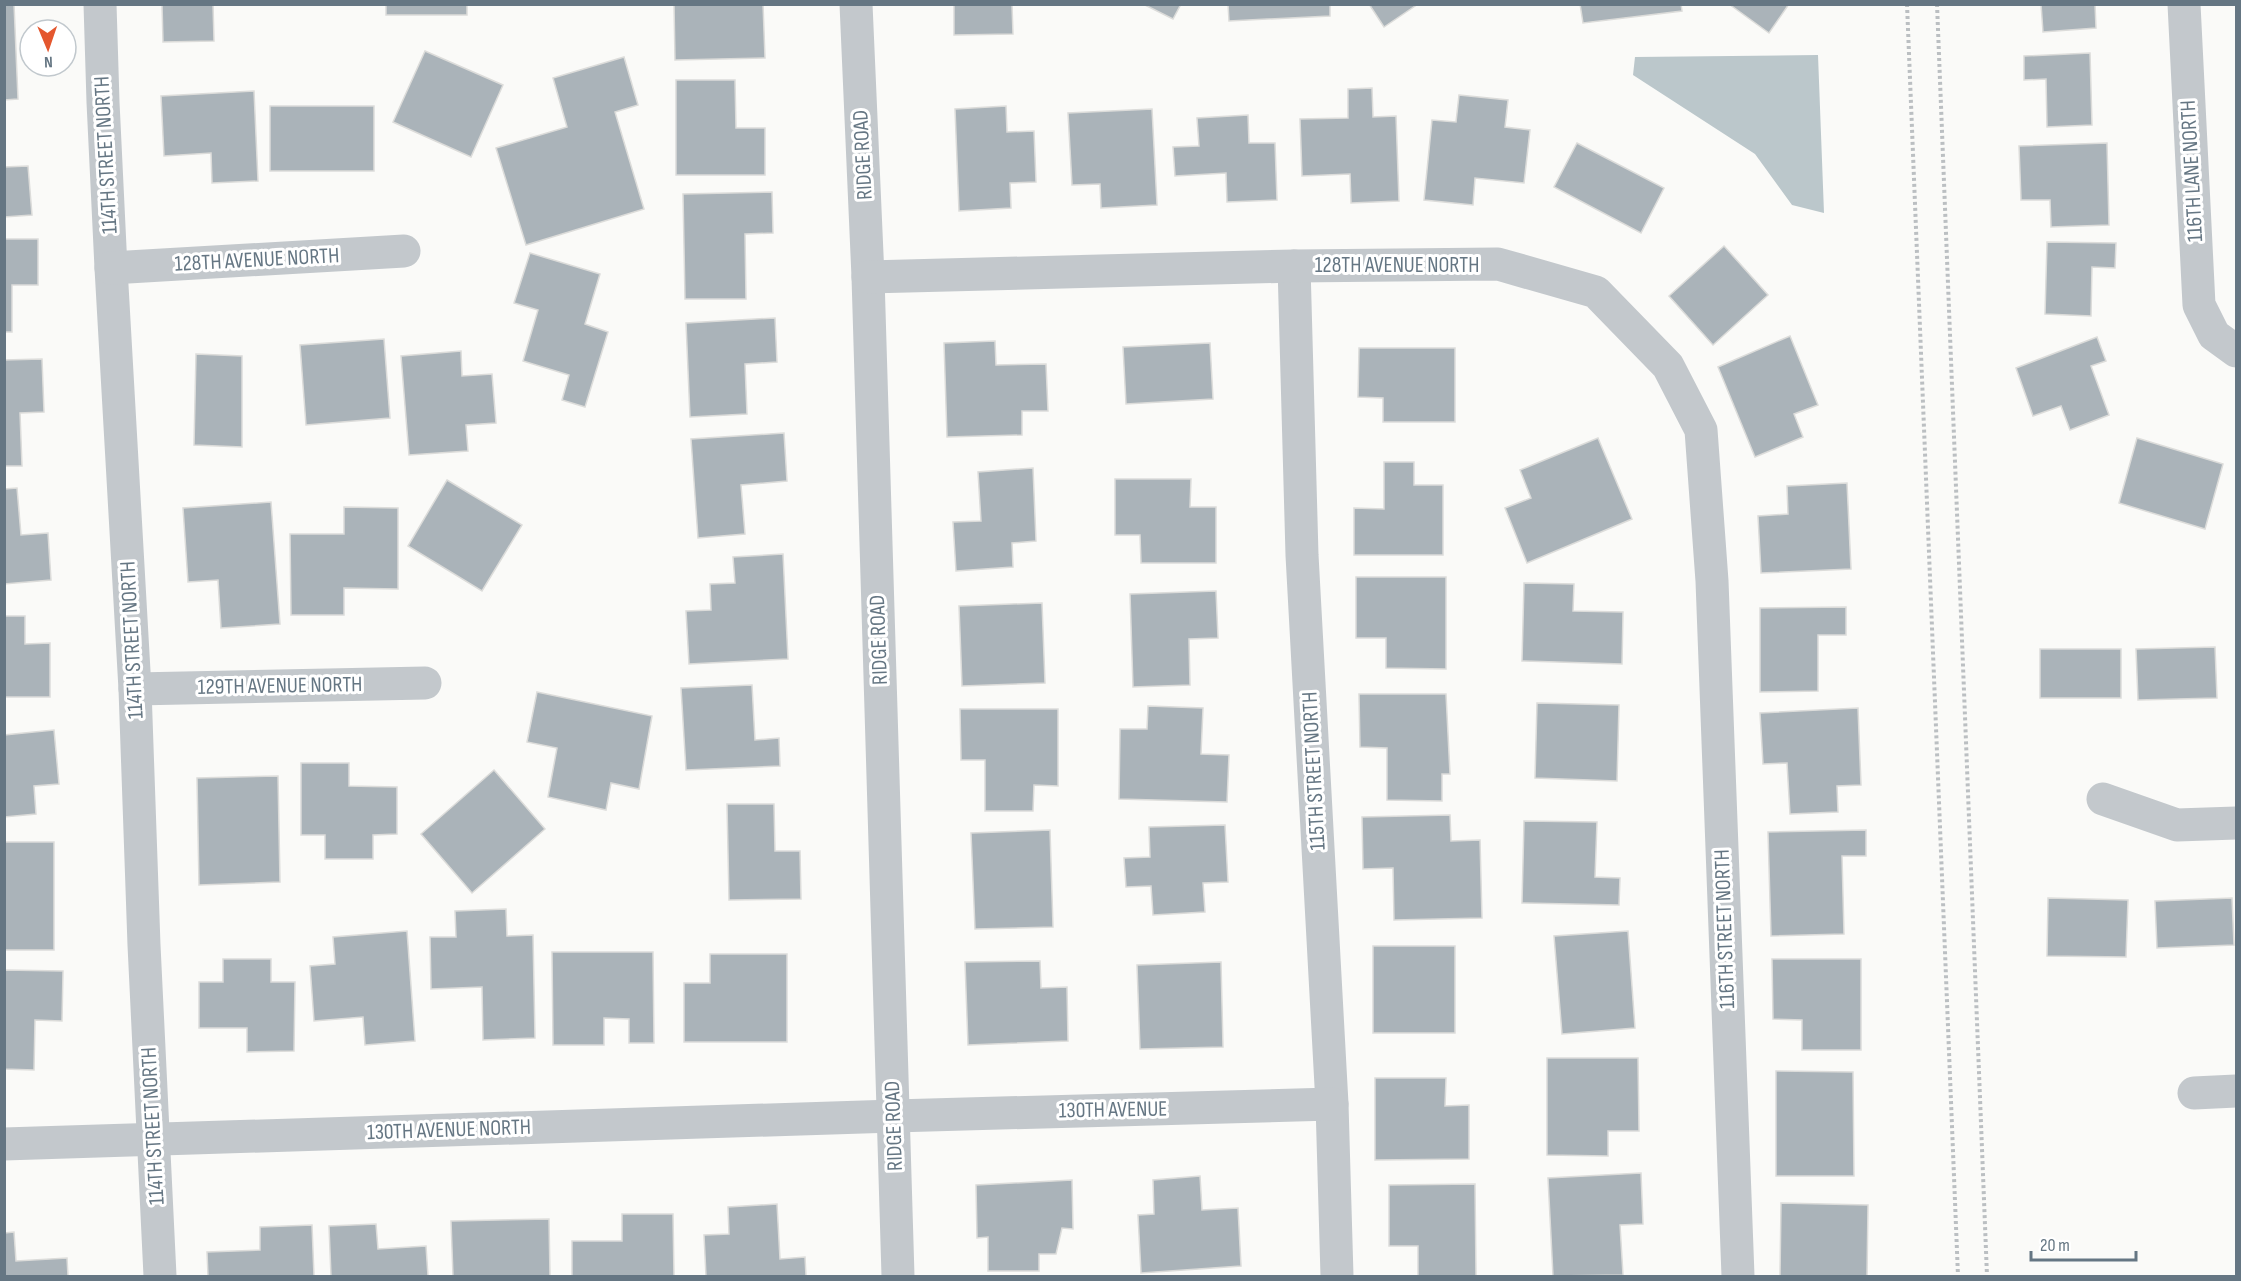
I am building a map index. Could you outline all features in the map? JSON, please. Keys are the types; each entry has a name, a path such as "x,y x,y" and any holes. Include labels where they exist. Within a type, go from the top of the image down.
{"street":[{"name":"114TH STREET NORTH","path":"100,4 102,102 135,689 160,1276"},
{"name":"RIDGE ROAD","path":"856,4 868,277 898,1276"},
{"name":"116TH LANE NORTH","path":"2184,4 2199,305 2225,343"},
{"name":"128TH AVENUE NORTH","path":"111,268 404,251"},
{"name":"128TH AVENUE NORTH","path":"868,277 1294,266 1498,264 1596,292 1668,366 1701,430 1712,581"},
{"name":"115TH STREET NORTH","path":"1294,266 1302,555 1332,1104 1337,1276"},
{"name":"116TH STREET NORTH","path":"1712,581 1738,1276"},
{"name":"129TH AVENUE NORTH","path":"135,689 425,683"},
{"path":"2103,799 2177,825 2236,824"},
{"path":"2194,1093 2236,1091"},
{"name":"130TH AVENUE","path":"894,1116 1332,1104"},
{"name":"130TH AVENUE NORTH","path":"4,1144 894,1116"}],"path":[{"path":"1907,4 1958,1276"},
{"path":"1937,4 1987,1276"}],"shaded area":[{"path":"1818,55 1824,213 1792,205 1755,154 1633,75 1635,57"}],"building":[{"path":"4,4 14,4 18,99 4,100"},
{"path":"162,4 213,4 214,41 163,42"},
{"path":"386,4 467,4 467,15 386,15"},
{"path":"674,4 763,4 765,58 675,60"},
{"path":"954,4 1023,4 1012,5 1013,34 954,35"},
{"path":"1143,4 1181,4 1173,19"},
{"path":"1228,4 1330,4 1330,16 1229,21"},
{"path":"1369,4 1418,4 1384,27"},
{"path":"1580,4 1681,4 1682,11 1583,23"},
{"path":"1729,4 1789,4 1769,33"},
{"path":"2041,4 2095,4 2096,28 2043,32"},
{"path":"425,51 503,85 471,157 393,122"},
{"path":"2090,53 2092,125 2047,127 2046,79 2024,80 2024,56"},
{"path":"624,57 638,105 615,112 644,209 526,245 496,148 567,127 553,78"},
{"path":"676,80 735,80 736,128 765,128 765,175 676,175"},
{"path":"1372,88 1373,117 1396,116 1399,201 1351,203 1350,174 1302,176 1300,119 1348,118 1348,89"},
{"path":"254,91 258,181 212,183 211,153 164,156 161,96"},
{"path":"1459,95 1508,100 1505,127 1530,130 1524,183 1475,178 1473,205 1424,200 1432,120 1456,122"},
{"path":"270,106 374,106 374,171 270,171"},
{"path":"1006,106 1007,132 1034,131 1036,182 1010,183 1011,208 959,211 955,109"},
{"path":"1152,109 1157,205 1101,208 1100,184 1072,185 1068,113"},
{"path":"1248,115 1249,143 1275,143 1277,200 1227,202 1226,173 1175,176 1173,147 1199,146 1197,118"},
{"path":"1577,143 1664,188 1641,233 1554,187"},
{"path":"2107,143 2109,225 2051,227 2050,200 2021,200 2019,146"},
{"path":"28,166 32,215 4,217 4,167"},
{"path":"772,192 773,233 745,234 746,299 685,299 683,194"},
{"path":"4,239 38,239 38,285 12,285 12,332 4,332"},
{"path":"2047,242 2116,243 2115,268 2092,267 2091,316 2045,314"},
{"path":"1724,246 1768,295 1713,345 1669,296"},
{"path":"530,253 600,274 585,324 608,332 585,407 562,400 569,375 523,361 538,310 514,303"},
{"path":"775,318 777,362 745,364 747,414 690,417 686,323"},
{"path":"1790,336 1818,405 1794,414 1803,437 1755,457 1718,367"},
{"path":"2097,337 2106,361 2091,366 2109,415 2070,430 2061,406 2033,416 2016,368"},
{"path":"384,339 390,418 306,425 300,345"},
{"path":"995,341 996,365 1046,364 1048,411 1022,411 1022,435 947,437 944,343"},
{"path":"1210,343 1213,399 1126,404 1123,347"},
{"path":"1359,348 1455,348 1455,422 1383,422 1383,398 1358,397"},
{"path":"461,351 462,376 492,374 496,423 466,425 468,451 409,455 401,356"},
{"path":"196,354 242,356 242,447 194,445"},
{"path":"42,359 44,412 20,413 22,466 4,466 4,360"},
{"path":"784,433 787,481 741,485 745,534 698,538 691,439"},
{"path":"1598,438 1632,519 1527,563 1505,508 1531,498 1520,470"},
{"path":"2137,438 2223,464 2205,529 2119,503"},
{"path":"1384,462 1414,462 1414,485 1443,485 1443,555 1354,555 1354,508 1384,509"},
{"path":"1033,468 1036,541 1012,543 1013,567 956,571 953,522 981,521 978,472"},
{"path":"1115,479 1191,479 1190,507 1216,507 1216,563 1141,563 1140,535 1115,535"},
{"path":"447,480 522,525 482,591 408,546"},
{"path":"1847,483 1851,569 1761,573 1758,516 1788,514 1787,486"},
{"path":"17,488 21,535 48,533 51,580 4,584 4,489"},
{"path":"271,502 280,624 221,628 218,580 188,582 183,508"},
{"path":"344,507 398,508 398,589 344,588 344,615 291,615 290,534 344,534"},
{"path":"783,554 788,659 689,664 686,611 711,610 710,584 735,583 733,557"},
{"path":"1356,577 1446,577 1446,669 1386,668 1386,638 1356,638"},
{"path":"1524,583 1574,584 1573,611 1623,612 1622,664 1522,661"},
{"path":"1216,591 1218,638 1189,639 1190,685 1133,687 1130,594"},
{"path":"1042,603 1045,683 962,686 959,606"},
{"path":"1846,607 1846,635 1818,635 1818,691 1760,692 1760,608"},
{"path":"4,616 25,616 25,644 50,643 50,697 4,697"},
{"path":"2215,647 2217,698 2138,700 2136,649"},
{"path":"2040,649 2121,649 2121,698 2040,698"},
{"path":"752,685 755,740 779,738 780,766 686,770 681,688"},
{"path":"537,692 652,716 639,789 611,783 606,810 548,797 557,748 527,742"},
{"path":"1359,694 1446,694 1450,774 1442,774 1442,801 1387,800 1387,748 1360,747"},
{"path":"1537,703 1619,705 1617,781 1535,778"},
{"path":"1148,706 1203,708 1201,754 1229,755 1227,802 1119,799 1120,729 1147,729"},
{"path":"1858,708 1861,785 1837,786 1838,812 1790,814 1787,763 1763,764 1760,713"},
{"path":"960,709 1058,709 1058,786 1034,785 1033,811 985,811 985,760 961,760"},
{"path":"54,730 59,784 34,786 36,814 4,817 4,735"},
{"path":"301,763 349,763 349,786 397,787 397,834 373,835 373,859 325,859 325,835 301,835"},
{"path":"494,770 545,829 472,893 421,834"},
{"path":"278,776 280,882 199,885 197,778"},
{"path":"727,804 774,804 775,851 800,851 801,899 729,900"},
{"path":"1450,815 1451,841 1480,840 1482,918 1394,920 1393,868 1363,869 1362,817"},
{"path":"1524,821 1597,822 1595,877 1620,878 1619,905 1522,903"},
{"path":"1225,825 1228,882 1203,883 1205,912 1153,915 1151,886 1126,887 1124,858 1150,857 1149,827"},
{"path":"1050,830 1053,927 975,929 971,833"},
{"path":"1866,830 1866,856 1842,856 1844,934 1771,936 1768,832"},
{"path":"4,842 54,842 54,950 4,950"},
{"path":"2048,898 2128,900 2126,957 2047,956"},
{"path":"2232,898 2234,945 2157,948 2155,901"},
{"path":"506,909 507,936 533,935 535,1038 483,1040 482,987 431,989 430,937 456,937 455,911"},
{"path":"407,931 415,1041 365,1045 363,1017 314,1021 310,966 335,964 333,937"},
{"path":"1628,931 1635,1028 1562,1034 1554,936"},
{"path":"1373,946 1455,946 1455,1033 1373,1033"},
{"path":"552,952 653,952 654,1043 629,1043 629,1019 604,1018 604,1045 553,1045"},
{"path":"710,954 787,954 787,1042 684,1042 684,983 710,983"},
{"path":"223,959 271,959 271,982 295,982 294,1051 247,1052 247,1028 199,1028 199,982 223,982"},
{"path":"1772,959 1861,959 1861,1050 1802,1050 1802,1020 1773,1019"},
{"path":"1040,961 1041,988 1067,987 1068,1041 968,1045 965,962"},
{"path":"1221,962 1223,1047 1140,1049 1137,965"},
{"path":"4,970 63,971 62,1021 35,1020 34,1070 4,1069"},
{"path":"1547,1058 1638,1058 1639,1131 1608,1131 1608,1156 1547,1155"},
{"path":"1776,1071 1853,1072 1854,1176 1776,1176"},
{"path":"1375,1078 1446,1078 1445,1106 1469,1105 1469,1159 1375,1160"},
{"path":"1641,1173 1643,1224 1620,1225 1623,1275 1553,1276 1548,1178"},
{"path":"1200,1176 1202,1210 1238,1208 1241,1266 1141,1273 1138,1215 1154,1214 1153,1180"},
{"path":"1072,1180 1073,1229 1062,1228 1056,1254 1039,1254 1039,1271 988,1271 988,1237 977,1238 976,1185"},
{"path":"1475,1184 1476,1276 1418,1276 1418,1246 1389,1246 1389,1185"},
{"path":"1781,1203 1868,1205 1867,1276 1780,1276"},
{"path":"777,1204 780,1259 805,1257 806,1276 706,1276 704,1235 729,1234 728,1207"},
{"path":"622,1214 673,1214 674,1276 572,1276 572,1241 622,1241"},
{"path":"549,1219 550,1276 453,1276 451,1221"},
{"path":"376,1224 378,1249 426,1246 428,1276 331,1276 329,1226"},
{"path":"312,1225 314,1276 208,1276 207,1252 260,1250 260,1227"},
{"path":"14,1232 16,1261 67,1258 68,1276 4,1276 4,1233"}]}
